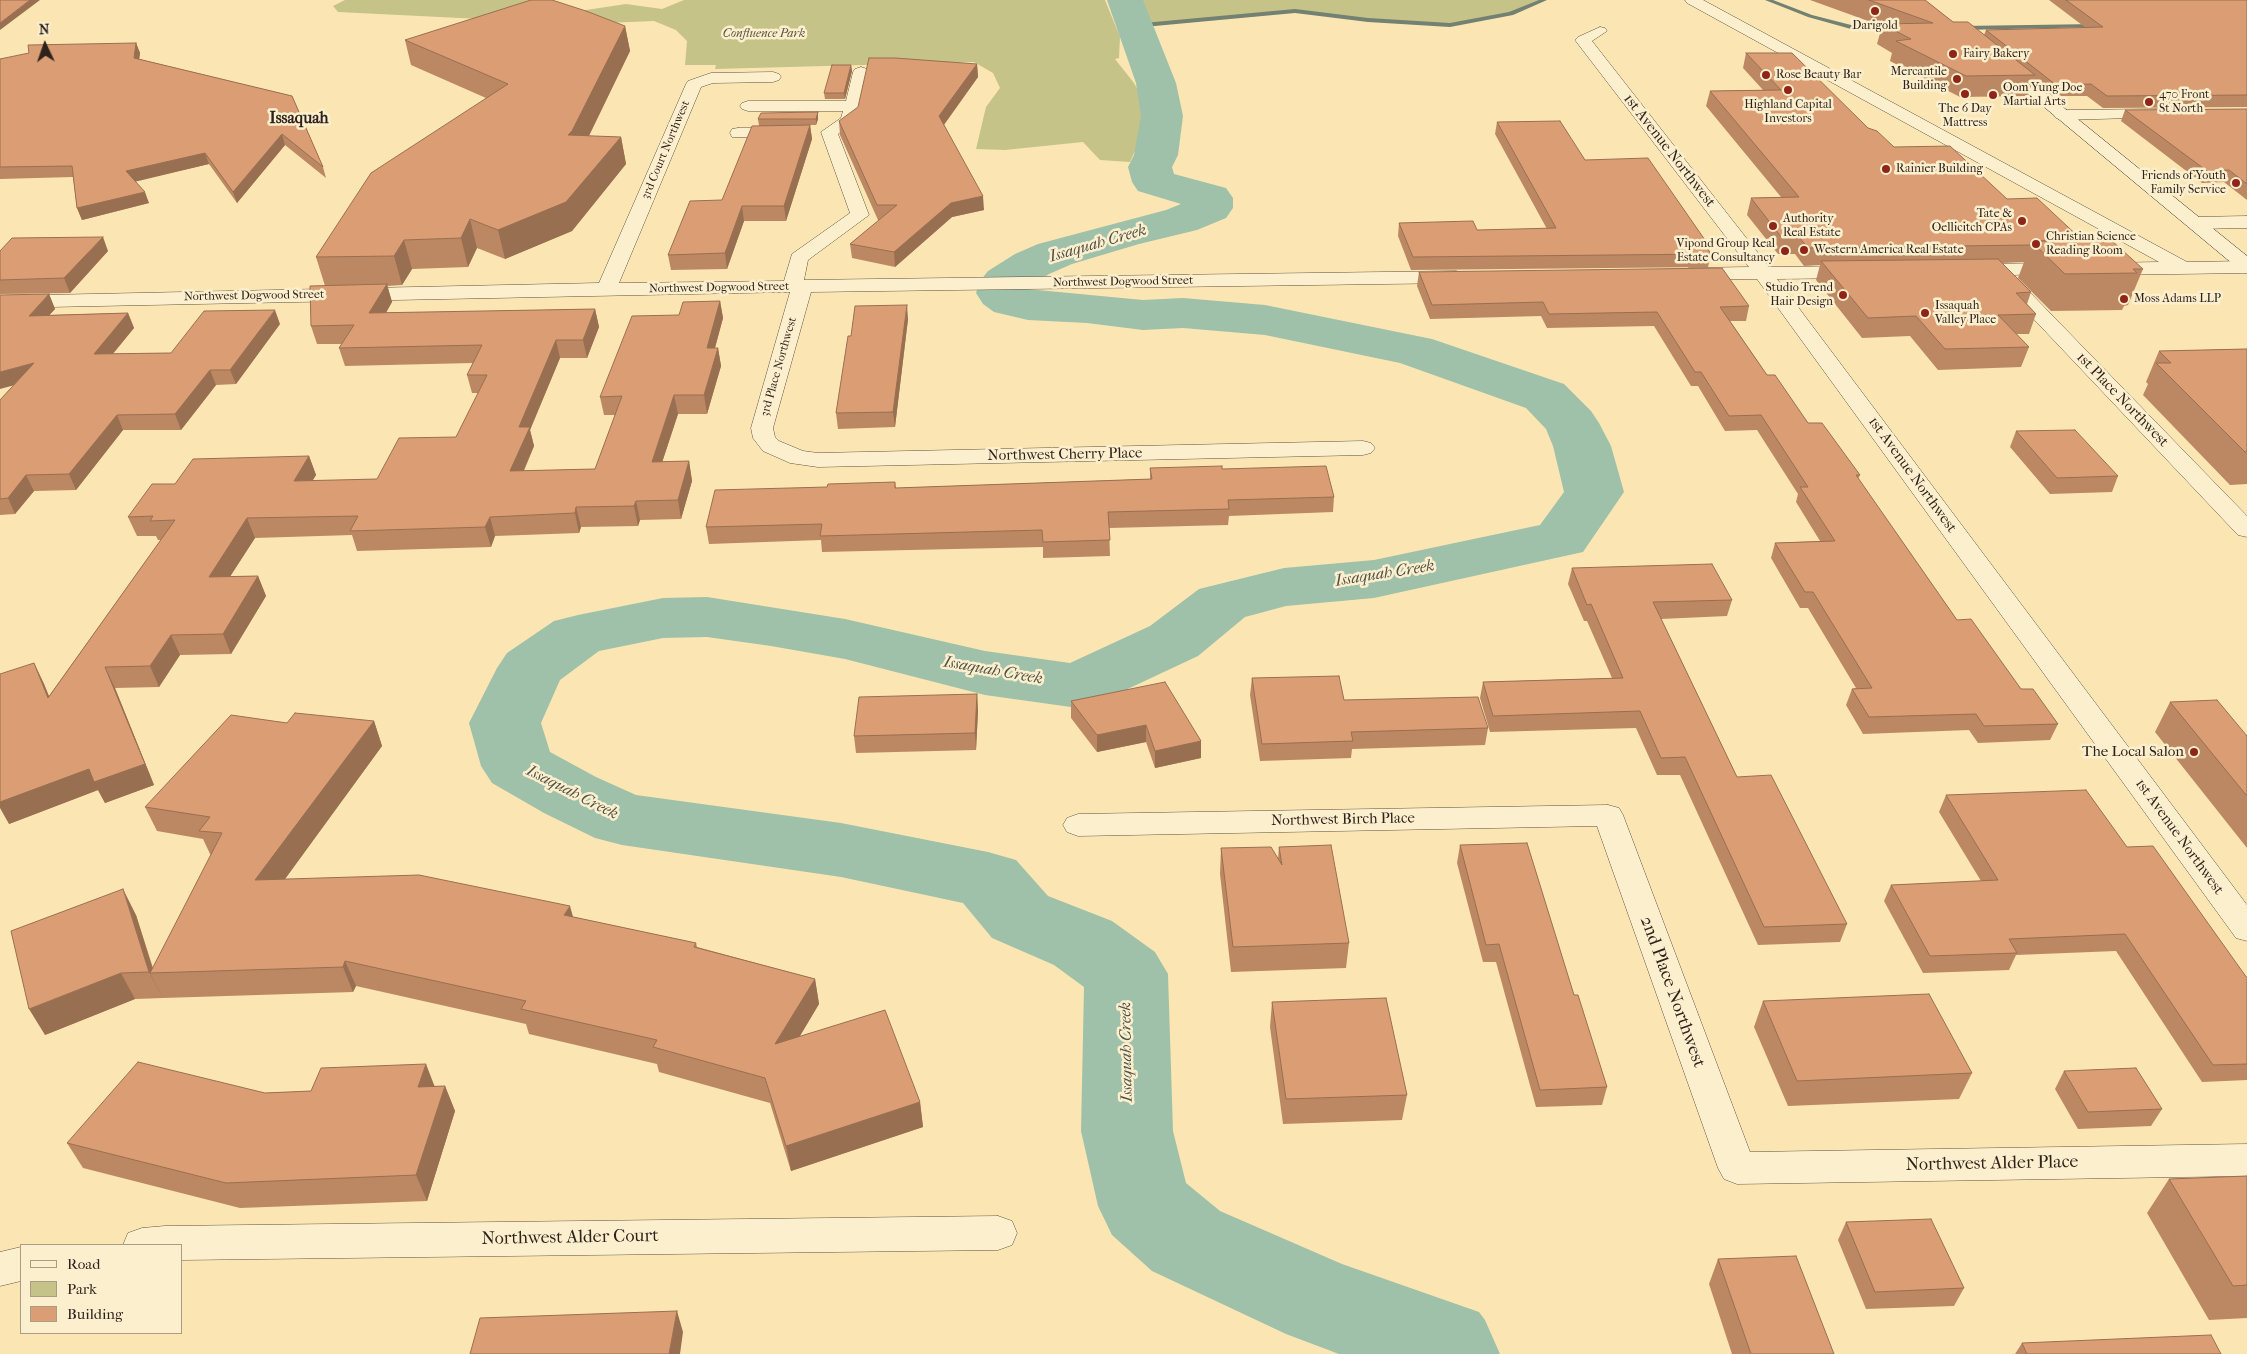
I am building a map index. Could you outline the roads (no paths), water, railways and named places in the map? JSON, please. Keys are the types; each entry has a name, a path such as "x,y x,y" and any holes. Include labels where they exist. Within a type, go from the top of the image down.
{"street":[{"path":"1692,0 2182,268"},
{"name":"1st Avenue Northwest","path":"1600,31 1583,40 1763,273 2247,929"},
{"path":"1984,51 2247,267"},
{"path":"738,133 829,132 849,120 862,72"},
{"name":"3rd Court Northwest","path":"606,290 694,84 711,78 773,78"},
{"path":"748,106 853,106"},
{"path":"2062,114 2180,113"},
{"name":"3rd Place Northwest","path":"771,446 764,438 762,428 798,287 799,258 860,215 829,132"},
{"path":"2195,223 2247,222"},
{"path":"1951,270 2247,267"},
{"name":"1st Place Northwest","path":"1997,270 2247,530"},
{"path":"1675,274 1873,272"},
{"name":"Northwest Dogwood Street","path":"0,302 960,284 1477,277"},
{"name":"Northwest Cherry Place","path":"771,446 798,458 818,460 1362,448"},
{"name":"Northwest Birch Place","path":"1078,825 1608,814"},
{"name":"2nd Place Northwest","path":"1608,814 1737,1168"},
{"name":"Northwest Alder Place","path":"1737,1168 2247,1160"},
{"name":"Northwest Alder Court","path":"154,1244 998,1233"},
{"path":"0,1269 20,1264"}],"waterway":[{"name":"Issaquah Creek","path":"1125,0 1156,83 1162,116 1156,155 1150,167 1154,182 1210,198 1210,208 1181,220 1123,234 1055,254 1032,264 1005,281 1001,293 1012,301 1028,305 1087,308 1143,315 1183,313 1265,320 1413,350 1545,396 1571,423 1582,446 1594,492 1561,539 1374,579 1284,587 1222,603 1174,641 1078,686 985,673 845,639 771,626 707,617 663,618 578,635 531,668 505,723 518,766 570,795 622,819 841,850 988,880 1020,917 1083,943 1126,974 1127,1131 1145,1206 1186,1241 1321,1302 1443,1345 1449,1354"},
{"path":"1133,26 1295,11 1368,20 1450,25 1511,14 1544,0"},
{"path":"1768,0 1810,16 1851,27 1895,29"},
{"path":"1961,28 2097,26"}],"place":[{"name":"Darigold","path":"1875,11"},
{"name":"Fairy Bakery","path":"1953,54"},
{"name":"Rose Beauty Bar","path":"1766,75"},
{"name":"Mercantile Building","path":"1957,79"},
{"name":"Highland Capital Investors","path":"1788,90"},
{"name":"The 6 Day Mattress","path":"1965,94"},
{"name":"Oom Yung Doe Martial Arts","path":"1993,95"},
{"name":"470 Front St North","path":"2149,102"},
{"name":"Rainier Building","path":"1886,169"},
{"name":"Friends of Youth Family Service","path":"2236,183"},
{"name":"Tate & Oellicitch CPAs","path":"2022,221"},
{"name":"Authority Real Estate","path":"1773,226"},
{"name":"Christian Science Reading Room","path":"2036,244"},
{"name":"Western America Real Estate","path":"1804,250"},
{"name":"Vipond Group Real Estate Consultancy","path":"1785,251"},
{"name":"Studio Trend Hair Design","path":"1843,295"},
{"name":"Moss Adams LLP","path":"2124,299"},
{"name":"Issaquah Valley Place","path":"1925,313"},
{"name":"The Local Salon","path":"2194,752"}],"district":[{"name":"Issaquah","path":"299,119"}],"park label":[{"name":"Confluence Park","path":"764,34"}]}
